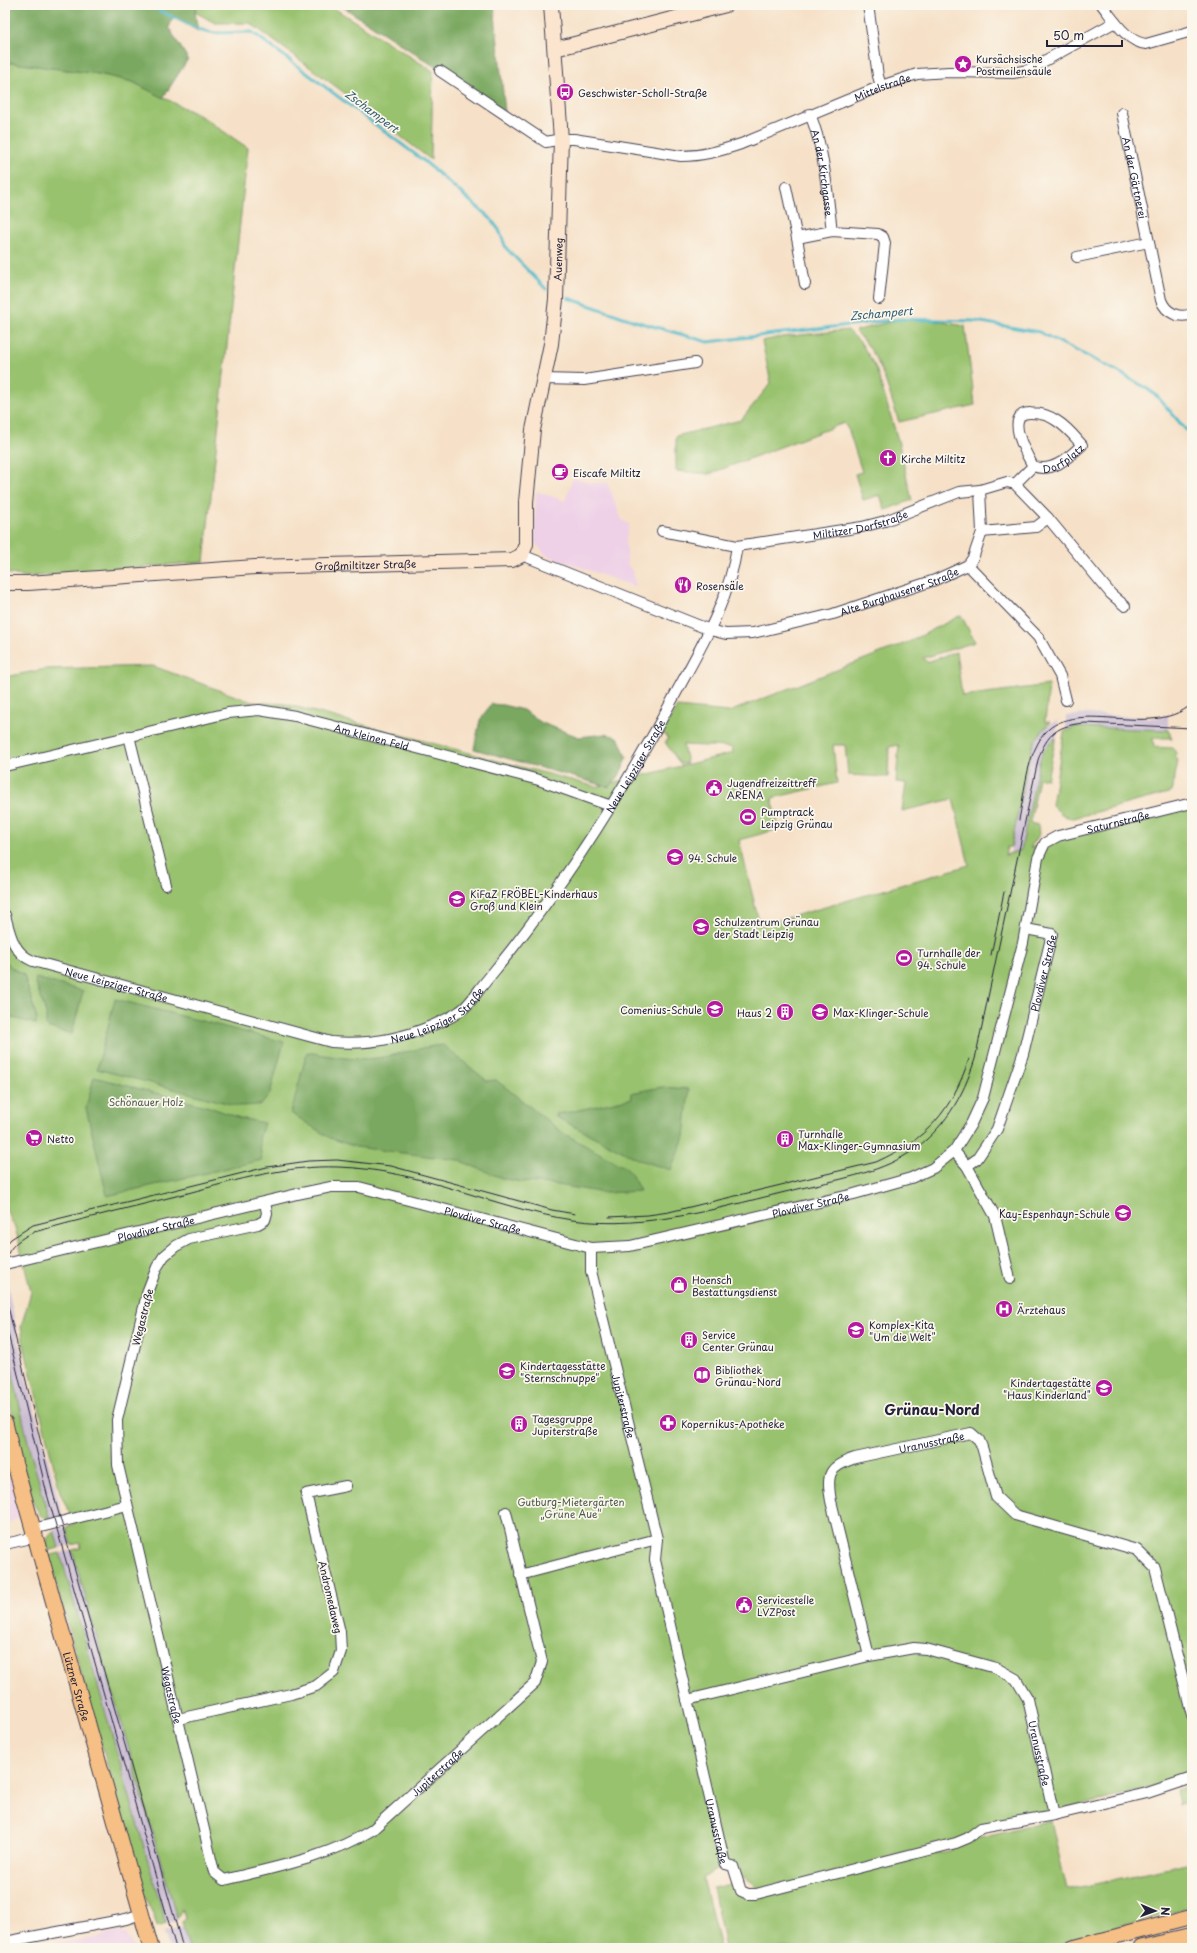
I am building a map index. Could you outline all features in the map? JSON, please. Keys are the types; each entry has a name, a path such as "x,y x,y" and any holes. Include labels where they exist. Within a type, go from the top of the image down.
{"main road":[{"name":"Lützner Straße","path":"5,1423 34,1533 151,1948"},
{"path":"1073,1948 1192,1917"},
{"path":"1141,1948 1192,1936"}],"street":[{"name":"Auenweg","path":"522,555 526,544 526,502 531,450 543,379 551,344 556,293 561,139 551,5"},
{"path":"555,49 726,5"},
{"path":"868,5 878,76 881,86"},
{"path":"1102,5 1115,22 1140,43 1146,44 1192,31"},
{"name":"Mittelstraße","path":"561,139 574,139 681,156 704,155 741,144 810,114 881,86 926,72 1008,73 1025,71 1115,22"},
{"path":"440,71 539,139 546,142 561,139"},
{"name":"An der Gärtnerei","path":"1122,113 1164,306 1170,313 1192,314"},
{"name":"An der Kirchgasse","path":"810,114 816,129 832,231"},
{"path":"786,187 805,284"},
{"path":"797,238 832,231 878,234 883,237 885,243 879,299"},
{"path":"1077,257 1149,242"},
{"path":"543,379 584,380 695,362"},
{"name":"Dorfplatz","path":"1026,413 1037,413 1056,420 1066,427 1082,445 1063,461 1050,468 1039,468 1033,466 1022,444 1018,430 1017,420 1020,415 1026,413"},
{"name":"Dorfplatz","path":"1014,484 1033,466"},
{"path":"968,565 973,558 982,532 980,490 1007,482 1014,484 1048,518 1111,594 1125,606"},
{"name":"Miltitzer Dorfstraße","path":"662,531 737,546 862,527 959,492 980,490"},
{"path":"982,532 1036,527 1048,518"},
{"path":"522,555 710,630 728,586 735,561 737,546"},
{"name":"Großmiltitzer Straße","path":"5,583 28,583 255,567 512,560 522,555"},
{"name":"Alte Burghausener Straße","path":"710,630 726,634 753,634 833,614 935,580 968,565 1038,637 1060,676 1066,700"},
{"name":"Neue Leipziger Straße","path":"5,915 15,948 21,955 33,961 331,1042 371,1043 393,1039 445,1021 464,1008 549,902 611,806 654,734 710,630"},
{"name":"Am kleinen Feld","path":"5,766 228,713 259,710 295,716 538,780 611,806"},
{"path":"129,736 166,885"},
{"name":"Saturnstraße","path":"1045,843 1058,836 1192,803"},
{"name":"Plovdiver Straße","path":"5,1264 331,1187 359,1186 591,1248 630,1246 867,1191 911,1178 928,1171 954,1151 971,1124 983,1098 1026,929 1038,858 1045,843"},
{"name":"Plovdiver Straße","path":"967,1166 977,1159 998,1129 1023,1054 1052,934 1026,929"},
{"path":"954,1151 967,1166 995,1216 1010,1279"},
{"name":"Wegastraße","path":"224,1880 214,1872 127,1505 118,1465 117,1420 151,1280 164,1256 176,1246 189,1239 258,1224 265,1220 267,1213 266,1202"},
{"name":"Jupiterstraße","path":"591,1248 591,1271 657,1539 654,1556 687,1700"},
{"name":"Uranusstraße","path":"869,1656 831,1501 829,1476 833,1468 838,1464 855,1458 971,1433 979,1440 982,1447 996,1497 1015,1515 1137,1550 1155,1568 1192,1715"},
{"name":"Andromedaweg","path":"178,1719 291,1694 316,1686 334,1672 341,1651 340,1632 306,1494 346,1486"},
{"path":"5,1544 34,1533 127,1505"},
{"name":"Jupiterstraße","path":"224,1880 321,1855 350,1844 366,1834 536,1683 542,1662 506,1512"},
{"path":"520,1575 657,1539"},
{"name":"Uranusstraße","path":"1054,1815 1028,1699 1016,1679 996,1668 926,1649 907,1649 869,1656 687,1700 725,1864 733,1866 741,1891 748,1894 756,1894 956,1843 968,1838 981,1828 1054,1815 1148,1794 1192,1778"},
{"path":"5,1942 120,1920 141,1914"}],"shaded area":[{"path":"573,478 591,483 607,482 622,520 629,524 625,545 627,550 627,564 633,572 636,587 546,555 535,543 536,491 565,501"},
{"path":"1085,714 1157,718 1168,715 1168,730 1080,727 1066,730 1066,716"},
{"path":"1058,720 1057,736 1054,738 1039,763 1019,858 1010,854 1030,754 1035,740 1043,729"},
{"path":"5,1272 25,1374 63,1516 50,1520 30,1451 5,1339"},
{"path":"6,1460 21,1517 8,1523 5,1528"},
{"path":"66,1527 71,1545 59,1548 54,1530"},
{"path":"72,1550 177,1918 177,1921 166,1924 60,1553"},
{"path":"183,1927 189,1948 169,1948 164,1932"},
{"path":"120,1932 125,1934 135,1948 12,1948 37,1943 81,1941"}],"green space":[{"path":"5,5 197,5 195,12 198,31 173,17 169,28 188,59 163,98 133,82 99,74 5,62"},
{"path":"197,5 329,5 433,71 431,160 350,97 250,23 215,23 195,12"},
{"path":"340,5 494,5 505,112"},
{"path":"5,62 99,74 133,82 204,118 248,148 204,562 26,577 5,573"},
{"path":"900,319 930,320 965,326 975,405 899,422 883,374 864,340 855,331"},
{"path":"848,330 861,343 876,368 898,440 912,500 885,510 880,495 863,500 855,474 862,472 849,431 844,423 709,474 676,471 676,436 741,420 771,383 762,341 782,337"},
{"path":"961,615 975,642 923,658 927,662 956,652 962,696 1049,685 1045,722 1050,722 1035,740 1030,754 1011,847 1007,847 1005,855 1021,850 1039,763 1043,751 1056,737 1047,779 1039,778 1030,823 1038,825 1039,835 1030,848 1192,803 1192,1778 981,1828 968,1838 763,1891 725,1864 703,1878 720,1948 189,1948 182,1922 185,1917 182,1909 177,1918 72,1550 81,1548 80,1543 71,1545 66,1527 74,1524 60,1492 24,1346 21,1327 31,1292 15,1227 5,1208 5,677 46,669 153,666 252,702 285,704 597,787 733,753 731,747 683,745 687,763 680,764 665,742 669,739 662,732 677,707 729,712 911,641","holes":["833,745 845,745 848,775 888,777 889,747 899,745 896,782 906,783 902,811 953,799 969,865 760,926 739,840 779,829 772,798 837,783"]},
{"path":"491,704 503,705 523,710 542,723 579,737 605,734 618,737 627,758 619,776 609,787 474,749 480,720"},
{"path":"1074,727 1168,730 1172,738 1153,738 1154,747 1172,748 1177,753 1174,756 1178,761 1172,792 1074,818 1067,817 1062,814 1052,805 1064,732"},
{"path":"5,960 12,968 24,975 37,1018 36,1024 5,1016"},
{"path":"36,978 83,991 72,1034 46,1027 46,1013 35,981"},
{"path":"115,999 284,1042 270,1094 261,1105 238,1106 97,1069"},
{"path":"443,1045 487,1081 496,1080 563,1133 626,1168 630,1172 640,1191 605,1193 552,1184 522,1182 504,1179 458,1160 356,1147 330,1138 291,1113 307,1052 342,1058 368,1059"},
{"name":"Schönauer Holz","path":"94,1077 209,1107 240,1118 264,1123 259,1139 262,1160 107,1196 86,1108"},
{"path":"662,1087 689,1089 684,1137 671,1170 639,1160 556,1117 556,1114 632,1098 631,1093"},
{"path":"5,1339 30,1451 50,1520 41,1516 33,1503 19,1452 5,1374"},
{"path":"54,1530 59,1548 47,1551 47,1539"},
{"path":"60,1553 166,1924 157,1927 154,1916 144,1895 48,1556"},
{"path":"1188,1786 1192,1803 1192,1835 1185,1804 1179,1805 1176,1790"},
{"path":"1051,1821 1067,1890 1192,1863 1192,1906 1046,1948 725,1948 713,1888 735,1883 741,1896 763,1892 953,1850 952,1845"}],"waterway":[{"name":"Zschampert","path":"151,5 156,9 198,29 214,33 252,32 424,161 490,218 499,230 506,248 546,289"},
{"name":"Zschampert","path":"568,298 635,321 708,342 900,319 975,321 1039,332 1117,371 1146,388 1157,396 1192,437"}],"tram line":[{"path":"1019,820 1026,780 1034,751 1038,743 1051,727 1068,720 1087,717 1153,719 1174,715 1192,704"},
{"path":"5,1260 10,1250 16,1243 34,1232 262,1174 300,1168 338,1167 368,1169 398,1174 427,1181 514,1207 572,1220 601,1223 658,1220 686,1215 855,1176 897,1160 921,1144 951,1112 965,1086 975,1059 1038,760 1045,743 1061,728 1076,724 1086,723 1192,728"},
{"path":"991,955 1004,892"},
{"path":"609,1217 648,1215 669,1212 876,1162 910,1144 935,1122 954,1094 969,1059"},
{"path":"5,1246 11,1239 33,1225 267,1167 308,1161 337,1160 391,1166 552,1210 575,1214"},
{"path":"5,1294 53,1493 183,1948"},
{"path":"5,1321 47,1494 176,1948"}],"place":[{"name":"Kursächsische Postmeilensäule","path":"963,64"},
{"name":"Geschwister-Scholl-Straße","path":"565,92"},
{"name":"Kirche Miltitz","path":"888,458"},
{"name":"Eiscafe Miltitz","path":"560,472"},
{"name":"Rosensäle","path":"683,585"},
{"name":"Jugendfreizeittreff ARENA","path":"714,788"},
{"name":"Pumptrack Leipzig Grünau","path":"748,817"},
{"name":"94. Schule","path":"675,857"},
{"name":"KiFaZ FRÖBEL-Kinderhaus Groß und Klein","path":"457,899"},
{"name":"Schulzentrum Grünau der Stadt Leipzig","path":"701,927"},
{"name":"Turnhalle der 94. Schule","path":"904,958"},
{"name":"Comenius-Schule","path":"715,1009"},
{"name":"Haus 2","path":"785,1012"},
{"name":"Max-Klinger-Schule","path":"820,1012"},
{"name":"Netto","path":"34,1138"},
{"name":"Turnhalle Max-Klinger-Gymnasium","path":"785,1139"},
{"name":"Kay-Espenhayn-Schule","path":"1123,1213"},
{"name":"Hoensch Bestattungsdienst","path":"679,1285"},
{"name":"Ärztehaus","path":"1004,1309"},
{"name":"Komplex-Kita \"Um die Welt\"","path":"856,1330"},
{"name":"Service Center Grünau","path":"689,1340"},
{"name":"Kindertagesstätte \"Sternschnuppe\"","path":"507,1371"},
{"name":"Bibliothek Grünau-Nord","path":"702,1375"},
{"name":"Kindertagestätte \"Haus Kinderland\"","path":"1104,1388"},
{"name":"Kopernikus-Apotheke","path":"668,1423"},
{"name":"Tagesgruppe Jupiterstraße","path":"519,1424"},
{"name":"Servicestelle LVZPost","path":"744,1605"}],"district":[{"name":"Grünau-Nord","path":"932,1409"}],"park label":[{"name":"Gutburg-Mietergärten „Grüne Aue“","path":"571,1506"}]}
